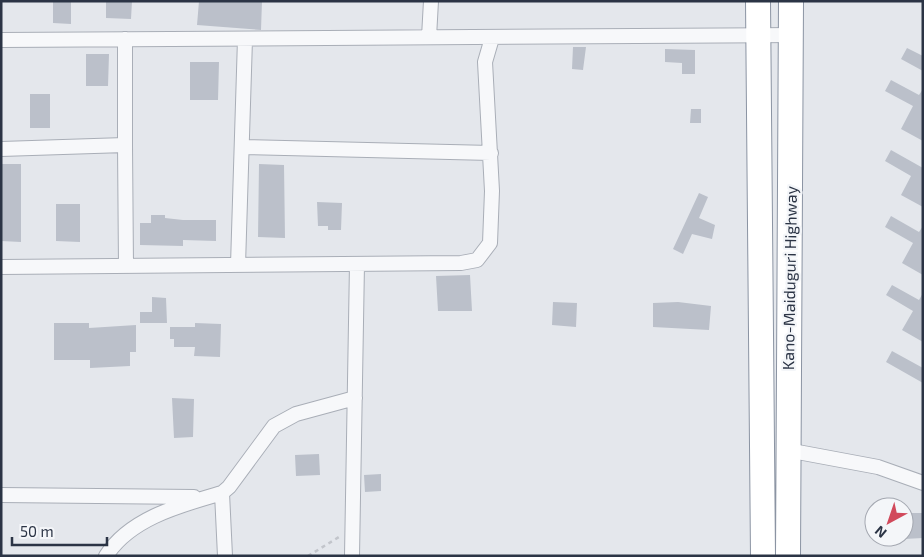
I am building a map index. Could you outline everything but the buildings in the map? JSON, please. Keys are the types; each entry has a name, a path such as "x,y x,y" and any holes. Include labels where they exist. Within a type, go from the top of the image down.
{"highway":[{"name":"Kano-Maiduguri Highway","path":"758,1 763,556"},
{"name":"Kano-Maiduguri Highway","path":"788,556 787,450 791,1"}],"street":[{"path":"429,37 431,1"},
{"path":"1,40 791,35"},
{"path":"1,267 461,263 477,260 490,243 491,153 485,62 492,38"},
{"path":"125,39 126,266"},
{"path":"238,265 245,39"},
{"path":"1,150 125,146"},
{"path":"242,147 491,153"},
{"path":"352,556 357,264"},
{"path":"106,556 113,545 143,522 166,511 222,493 229,487 274,426 296,414 355,398"},
{"path":"787,450 878,467 923,483"},
{"path":"222,493 225,556"},
{"path":"1,496 207,498"}],"path":[{"path":"308,556 352,528"}]}
